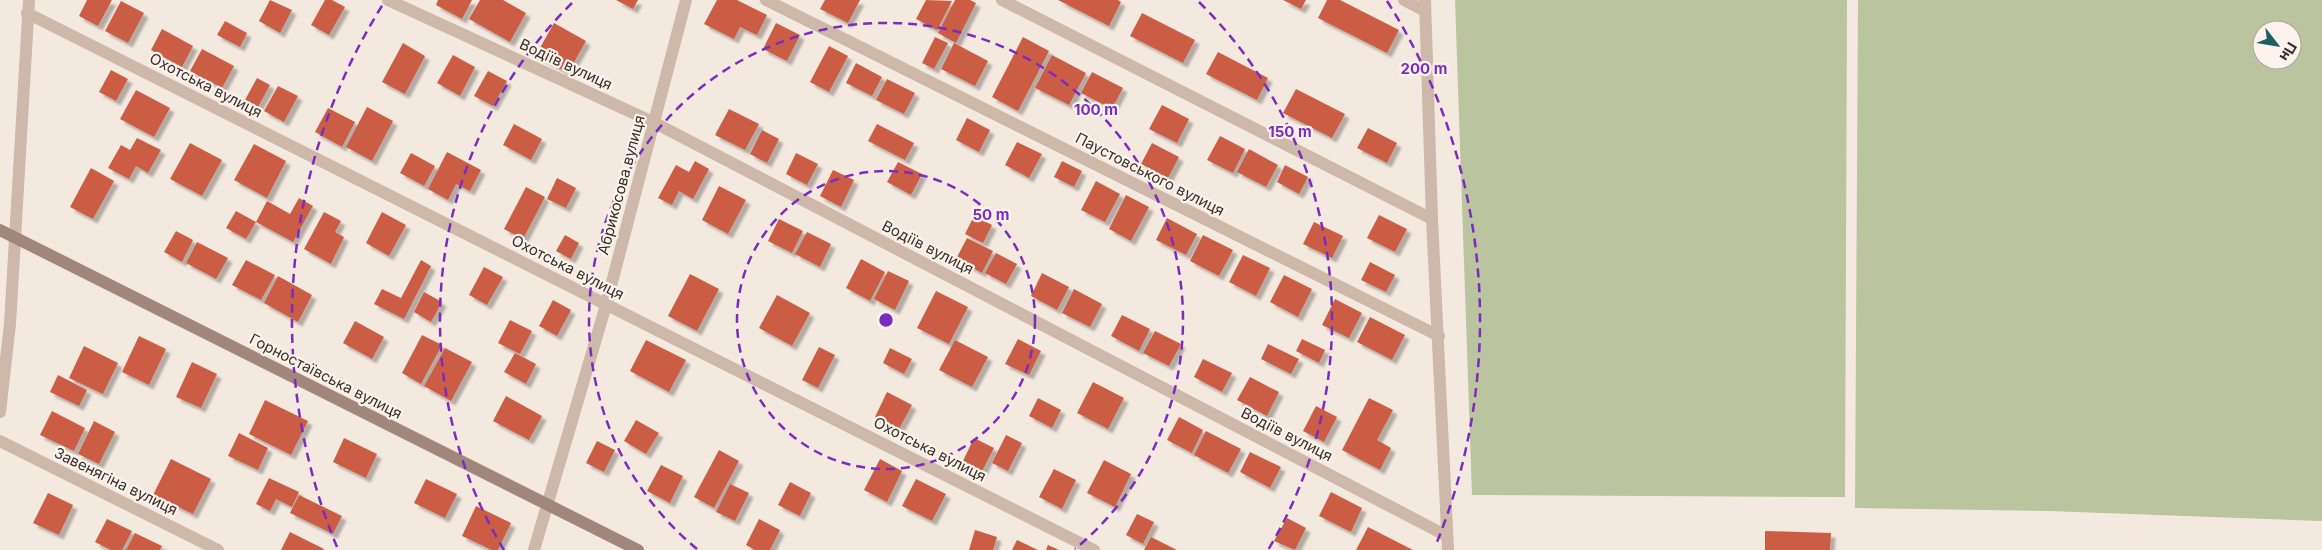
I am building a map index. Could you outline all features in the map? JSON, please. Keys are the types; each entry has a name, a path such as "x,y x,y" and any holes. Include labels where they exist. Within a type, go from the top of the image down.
{"main road":[{"name":"Горностаївська вулиця","path":"0,230 638,550"}],"street":[{"path":"0,412 10,324 29,0"},
{"name":"Водіїв вулиця","path":"388,0 655,123 1447,536"},
{"name":"Абрикосова вулиця","path":"534,550 606,305 686,0"},
{"name":"Паустовського вулиця","path":"766,0 1439,336"},
{"path":"1002,0 1432,219"},
{"path":"1404,0 1425,5 1432,219 1448,550"},
{"name":"Охотська вулиця","path":"27,13 1094,550"},
{"name":"Завенягіна вулиця","path":"0,441 218,550"}],"green space":[{"path":"1455,0 1847,0 1845,497 1472,495"},
{"path":"1858,0 2322,0 2322,521 2048,511 1855,508"}],"building":[{"path":"87,0 112,0 98,26 79,16"},
{"path":"270,0 292,10 280,33 259,21"},
{"path":"325,0 332,0 345,7 329,35 311,25"},
{"path":"438,0 472,0 462,19 436,5"},
{"path":"480,0 503,0 526,13 510,42 469,19"},
{"path":"616,0 638,0 633,9"},
{"path":"717,0 737,0 767,15 757,35 740,27 734,39 704,24"},
{"path":"825,0 860,0 848,23 820,9"},
{"path":"926,0 952,1 937,30 916,19"},
{"path":"955,0 970,0 976,3 956,43 938,33"},
{"path":"1058,0 1118,0 1121,2 1109,26"},
{"path":"1283,0 1306,0 1301,9"},
{"path":"1327,0 1340,0 1399,30 1387,53 1318,18"},
{"path":"121,1 144,13 128,43 105,31"},
{"path":"1142,13 1195,40 1183,63 1130,36"},
{"path":"225,21 247,33 240,47 217,35"},
{"path":"554,23 586,41 568,73 536,55"},
{"path":"776,23 800,35 787,61 763,49"},
{"path":"162,29 193,46 182,67 151,50"},
{"path":"935,37 948,43 934,69 922,63"},
{"path":"1023,37 1049,51 1018,111 992,97"},
{"path":"403,43 425,56 405,94 382,82"},
{"path":"954,43 988,61 975,86 941,69"},
{"path":"829,46 848,56 829,92 810,82"},
{"path":"202,49 234,66 222,88 190,71"},
{"path":"1218,52 1268,78 1257,100 1206,74"},
{"path":"453,55 475,67 460,96 437,83"},
{"path":"1052,55 1086,73 1069,105 1035,88"},
{"path":"856,63 882,77 872,96 846,83"},
{"path":"111,70 128,79 116,101 99,92"},
{"path":"488,71 507,81 493,106 474,96"},
{"path":"1092,72 1123,88 1112,109 1081,93"},
{"path":"257,78 270,85 258,107 245,100"},
{"path":"887,79 915,93 904,114 876,100"},
{"path":"278,86 298,96 284,122 264,111"},
{"path":"1296,89 1345,114 1332,138 1283,113"},
{"path":"136,90 170,108 154,137 120,119"},
{"path":"1162,105 1189,119 1177,143 1149,129"},
{"path":"367,107 393,121 372,161 346,147"},
{"path":"328,108 355,122 342,147 315,132"},
{"path":"729,109 759,124 745,150 715,135"},
{"path":"967,118 990,130 979,152 956,140"},
{"path":"514,124 542,139 531,160 503,145"},
{"path":"877,124 914,143 905,160 868,141"},
{"path":"1368,128 1397,143 1387,163 1357,148"},
{"path":"762,130 779,139 767,163 750,154"},
{"path":"1220,136 1245,149 1233,173 1207,160"},
{"path":"137,138 161,150 148,173 136,166 129,179 108,168 121,145 130,150"},
{"path":"1017,142 1042,154 1029,178 1005,165"},
{"path":"190,143 222,160 202,196 170,179"},
{"path":"1152,143 1179,157 1168,178 1141,164"},
{"path":"254,144 286,161 267,198 234,180"},
{"path":"1249,149 1278,165 1266,187 1237,172"},
{"path":"447,152 481,170 470,191 456,184 448,200 428,189"},
{"path":"411,153 435,166 424,186 400,173"},
{"path":"796,153 818,164 807,185 786,174"},
{"path":"695,161 709,169 693,199 679,191 672,205 658,198 676,165 689,172"},
{"path":"1062,161 1082,171 1074,187 1054,177"},
{"path":"898,162 922,174 911,195 887,182"},
{"path":"1285,165 1308,177 1299,194 1277,182"},
{"path":"91,168 114,181 93,219 70,207"},
{"path":"833,170 854,180 841,207 820,196"},
{"path":"557,178 576,188 566,208 547,199"},
{"path":"1096,181 1120,194 1105,222 1081,210"},
{"path":"719,186 746,200 728,234 702,220"},
{"path":"526,187 545,197 523,239 504,229"},
{"path":"1126,195 1149,207 1131,241 1109,229"},
{"path":"299,198 313,206 293,242 256,222 267,201 290,214"},
{"path":"236,211 256,222 246,239 226,228"},
{"path":"324,212 341,221 335,232 344,237 331,264 304,249"},
{"path":"382,212 406,225 389,256 366,243"},
{"path":"1379,215 1407,229 1395,252 1367,238"},
{"path":"974,216 992,225 983,243 965,234"},
{"path":"1167,218 1197,234 1186,255 1156,240"},
{"path":"779,219 803,231 792,253 768,241"},
{"path":"1314,222 1343,236 1332,258 1303,244"},
{"path":"176,231 193,240 182,262 164,252"},
{"path":"807,232 831,244 820,267 795,254"},
{"path":"565,235 579,243 571,259 556,251"},
{"path":"1203,235 1233,250 1219,276 1190,261"},
{"path":"967,238 993,251 982,273 956,259"},
{"path":"197,242 228,258 216,279 186,263"},
{"path":"996,253 1017,264 1006,284 985,273"},
{"path":"1243,255 1270,268 1256,296 1229,282"},
{"path":"861,259 885,272 870,301 846,288"},
{"path":"246,260 275,275 261,300 232,285"},
{"path":"421,260 431,266 404,319 374,304 382,289 401,298"},
{"path":"1370,262 1395,275 1386,292 1361,280"},
{"path":"484,267 503,277 487,305 469,295"},
{"path":"888,271 909,281 895,310 874,299"},
{"path":"1042,273 1069,287 1057,310 1031,296"},
{"path":"690,274 719,289 697,331 668,316"},
{"path":"1284,275 1312,289 1298,317 1270,302"},
{"path":"278,276 312,295 298,322 264,303"},
{"path":"1074,289 1102,304 1090,327 1062,313"},
{"path":"936,291 968,307 949,344 917,328"},
{"path":"424,292 442,302 431,322 414,312"},
{"path":"777,295 810,313 792,346 759,328"},
{"path":"1335,299 1362,313 1349,338 1322,325"},
{"path":"553,300 571,310 557,336 539,326"},
{"path":"1122,315 1150,329 1139,351 1111,336"},
{"path":"1370,317 1405,335 1392,360 1357,342"},
{"path":"510,320 532,331 520,354 498,343"},
{"path":"355,321 384,337 372,359 343,343"},
{"path":"1155,331 1181,344 1169,366 1143,353"},
{"path":"422,335 442,345 421,384 402,373"},
{"path":"139,336 166,349 149,385 122,372"},
{"path":"1018,339 1041,351 1029,375 1005,364"},
{"path":"1302,339 1325,350 1319,363 1296,351"},
{"path":"646,340 686,360 669,392 630,371"},
{"path":"955,340 988,357 972,387 939,370"},
{"path":"1268,344 1299,359 1291,374 1261,359"},
{"path":"84,346 118,363 103,394 69,378"},
{"path":"819,347 835,355 818,388 802,380"},
{"path":"445,348 472,362 451,401 424,386"},
{"path":"890,348 912,359 904,374 883,363"},
{"path":"515,353 536,364 526,384 504,372"},
{"path":"1203,359 1232,373 1222,392 1194,377"},
{"path":"192,362 217,374 201,408 176,397"},
{"path":"58,375 87,390 79,406 50,392"},
{"path":"1250,377 1279,392 1267,416 1237,400"},
{"path":"1093,382 1124,398 1108,429 1077,413"},
{"path":"887,392 912,405 899,429 875,417"},
{"path":"506,396 542,416 529,440 493,421"},
{"path":"1038,398 1061,410 1052,428 1029,416"},
{"path":"1369,398 1393,410 1377,440 1391,448 1380,470 1342,450"},
{"path":"265,400 308,421 291,455 249,434"},
{"path":"1316,406 1337,417 1324,442 1303,431"},
{"path":"52,411 85,428 74,451 40,435"},
{"path":"1179,417 1203,430 1192,453 1167,440"},
{"path":"636,420 659,433 646,454 624,441"},
{"path":"94,421 115,432 99,464 78,454"},
{"path":"1206,431 1241,449 1228,473 1194,455"},
{"path":"239,433 268,448 258,470 228,456"},
{"path":"1006,435 1022,443 1008,471 992,463"},
{"path":"344,438 377,454 366,478 333,462"},
{"path":"974,438 994,448 980,475 961,465"},
{"path":"597,441 615,450 604,472 586,463"},
{"path":"719,450 739,461 714,508 694,497"},
{"path":"1250,452 1281,467 1270,488 1240,472"},
{"path":"171,459 211,479 193,514 153,495"},
{"path":"880,459 902,471 887,502 864,490"},
{"path":"1104,460 1131,474 1115,507 1087,493"},
{"path":"661,465 683,476 670,503 647,491"},
{"path":"1054,469 1076,480 1062,509 1039,497"},
{"path":"269,478 299,492 292,507 276,499 270,511 256,504"},
{"path":"426,479 457,494 445,518 414,503"},
{"path":"916,479 946,494 932,521 902,506"},
{"path":"790,482 811,493 800,516 778,505"},
{"path":"730,484 749,493 735,521 716,512"},
{"path":"1331,492 1362,508 1351,532 1319,516"},
{"path":"48,493 73,505 59,535 33,523"},
{"path":"299,495 342,516 333,534 290,513"},
{"path":"476,506 511,523 498,550 492,550 462,536"},
{"path":"1137,514 1154,522 1143,544 1126,535"},
{"path":"1287,518 1306,528 1295,550 1274,541"},
{"path":"107,519 132,531 122,550 111,550 95,542"},
{"path":"759,519 780,530 770,550 755,550 746,545"},
{"path":"1368,527 1413,550 1356,550"},
{"path":"975,530 997,537 993,550 969,550"},
{"path":"1765,531 1831,533 1830,550 1765,550"},
{"path":"290,532 324,549 281,550"},
{"path":"135,533 162,546 160,550 126,550"},
{"path":"1151,537 1177,550 1144,550"},
{"path":"1017,540 1038,550 1012,550"},
{"path":"1048,545 1059,550 1046,550"}]}
